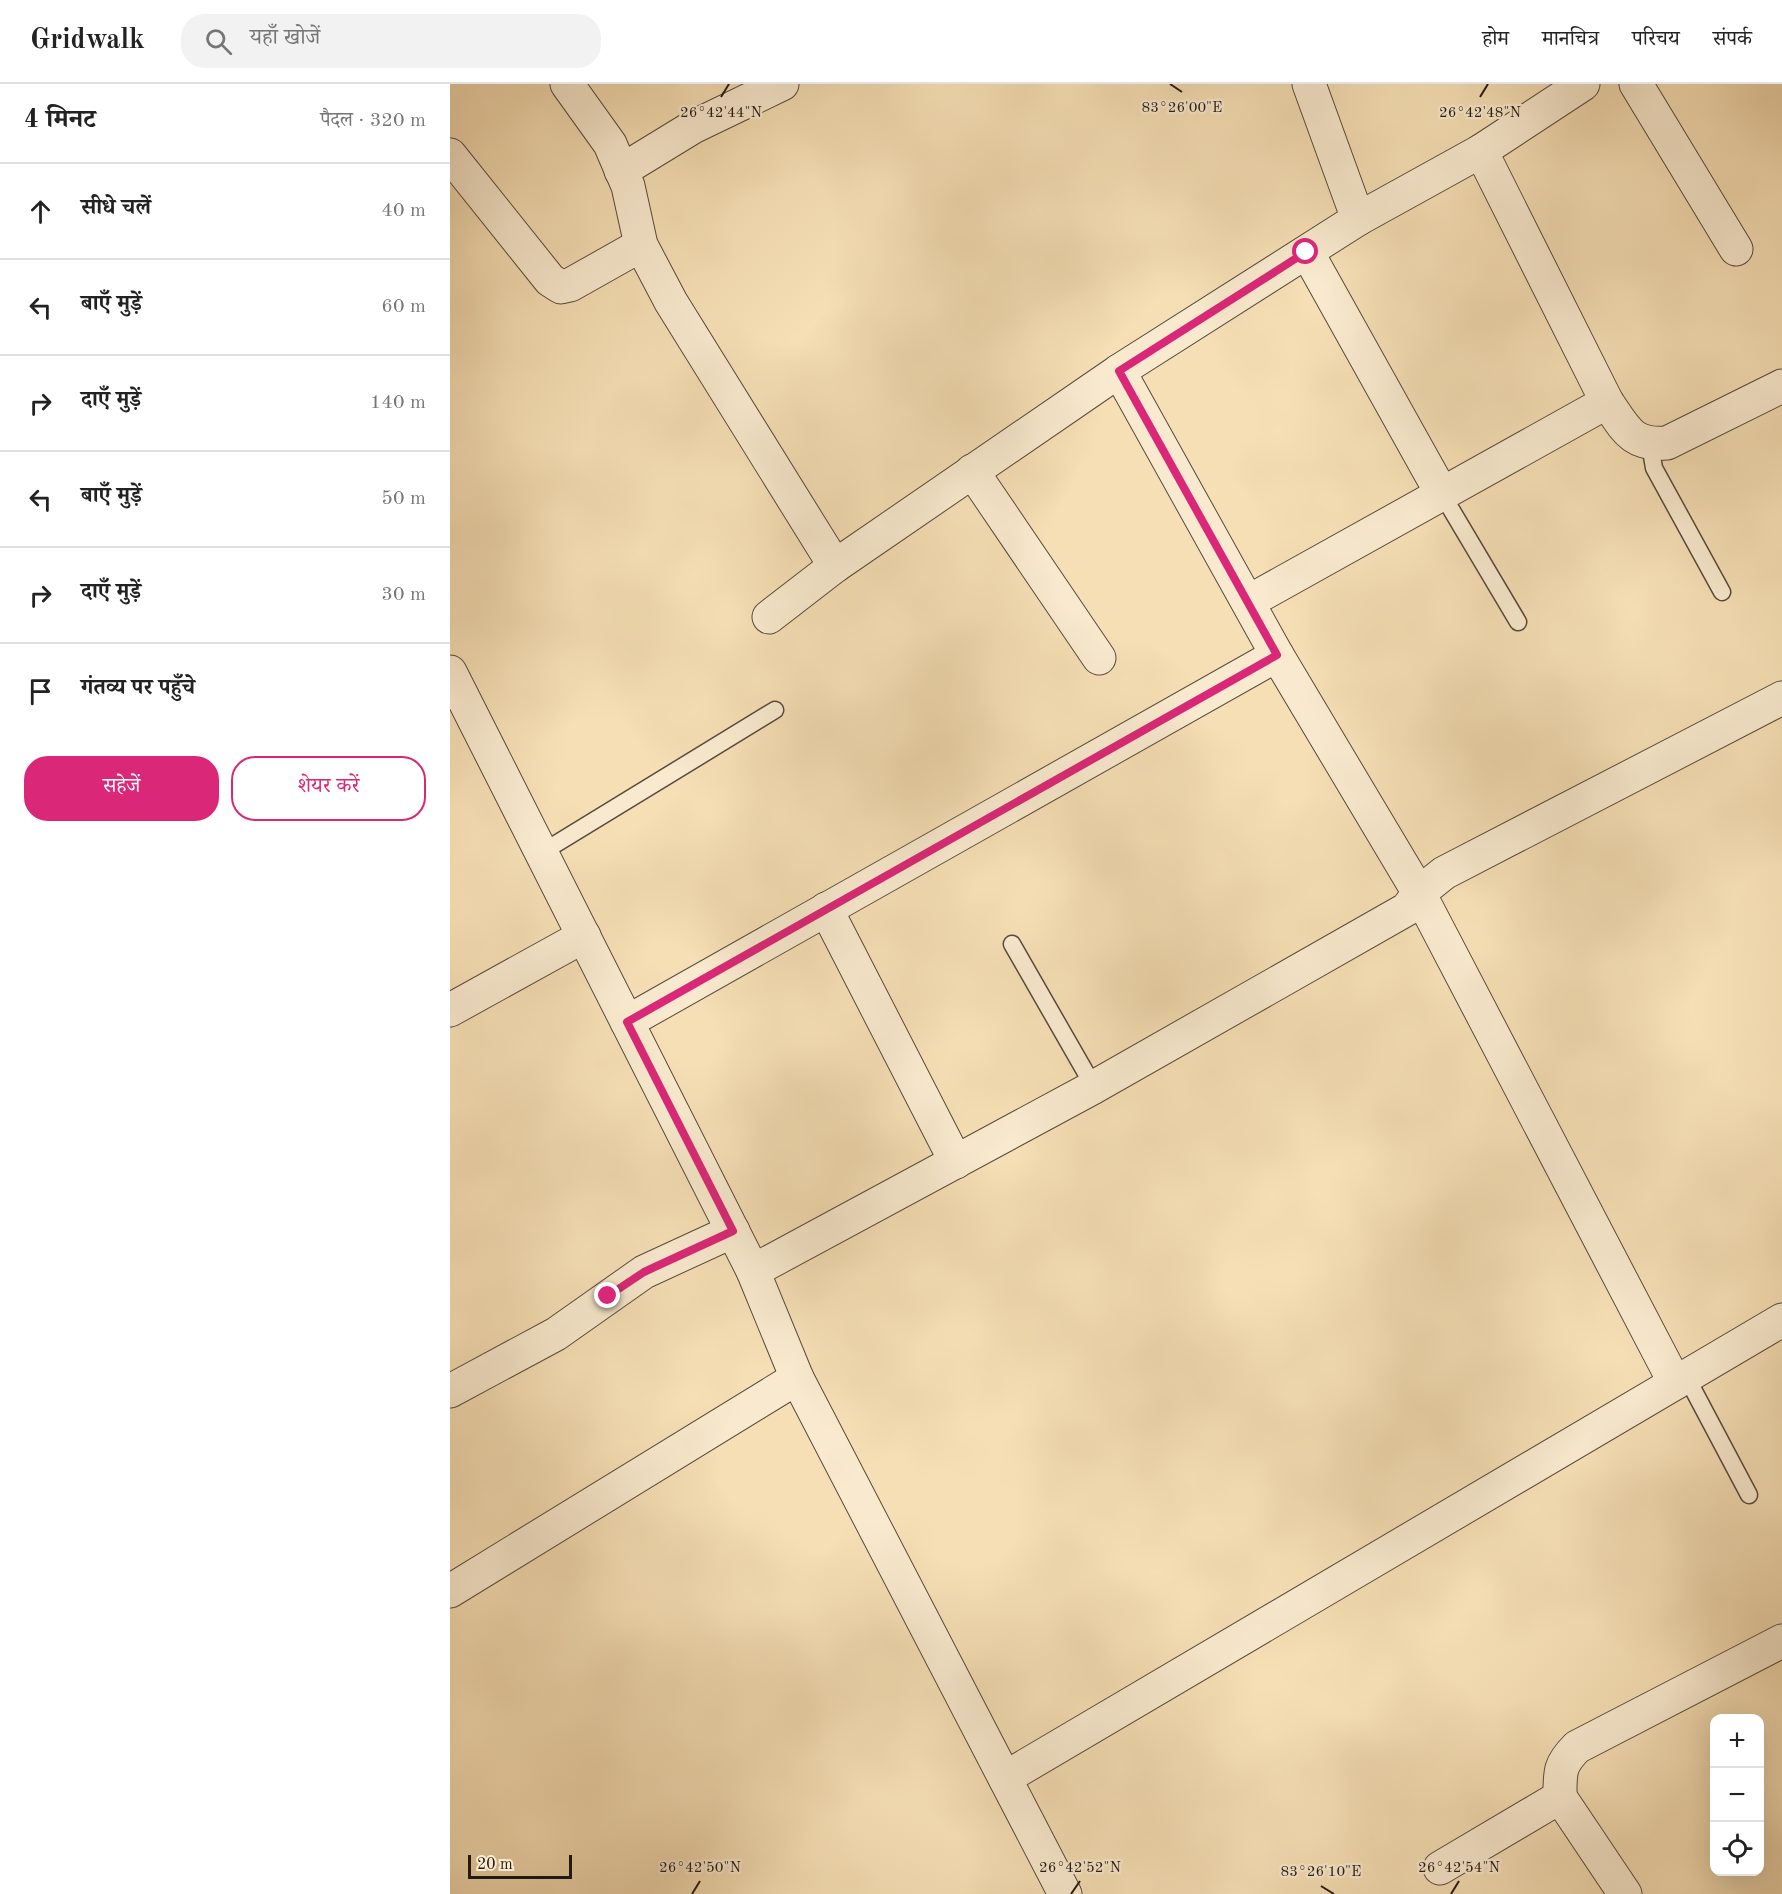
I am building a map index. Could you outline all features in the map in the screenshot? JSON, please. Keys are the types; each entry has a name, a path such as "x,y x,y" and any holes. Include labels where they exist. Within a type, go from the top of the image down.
{"street":[{"path":"567,84 610,144 628,186 641,245 671,302 835,566"},
{"path":"621,171 693,127 782,84"},
{"path":"1309,84 1358,219"},
{"path":"769,617 835,566 1119,371 1358,219 1481,151 1582,84"},
{"path":"1635,84 1736,249"},
{"path":"1481,151 1607,402 1631,437 1650,444 1667,443 1782,386"},
{"path":"450,154 550,280 561,287 570,285 641,245"},
{"path":"1306,252 1442,494"},
{"path":"1119,371 1277,655 1419,893 1681,1379"},
{"path":"1248,602 1607,402"},
{"path":"972,471 1099,658"},
{"path":"627,1022 1277,655"},
{"path":"450,672 753,1271 798,1378 1065,1894"},
{"path":"753,1271 1094,1087 1407,909 1419,893 1444,873 1782,698"},
{"path":"826,909 956,1162"},
{"path":"450,1010 584,936"},
{"path":"450,1391 556,1334 644,1272 733,1231"},
{"path":"1005,1778 1782,1320"},
{"path":"450,1591 798,1378"},
{"path":"1625,1894 1560,1797 1560,1772 1564,1760 1577,1747 1782,1641"},
{"path":"1440,1868 1560,1797"}],"lane":[{"path":"1650,444 1654,468 1722,592"},
{"path":"1442,494 1518,622"},
{"path":"541,853 775,710"},
{"path":"1012,944 1094,1087"},
{"path":"1681,1379 1749,1495"}],"route":[{"path":"608,1296 644,1272 733,1231 627,1022 1277,655 1119,371 1306,252"}]}
